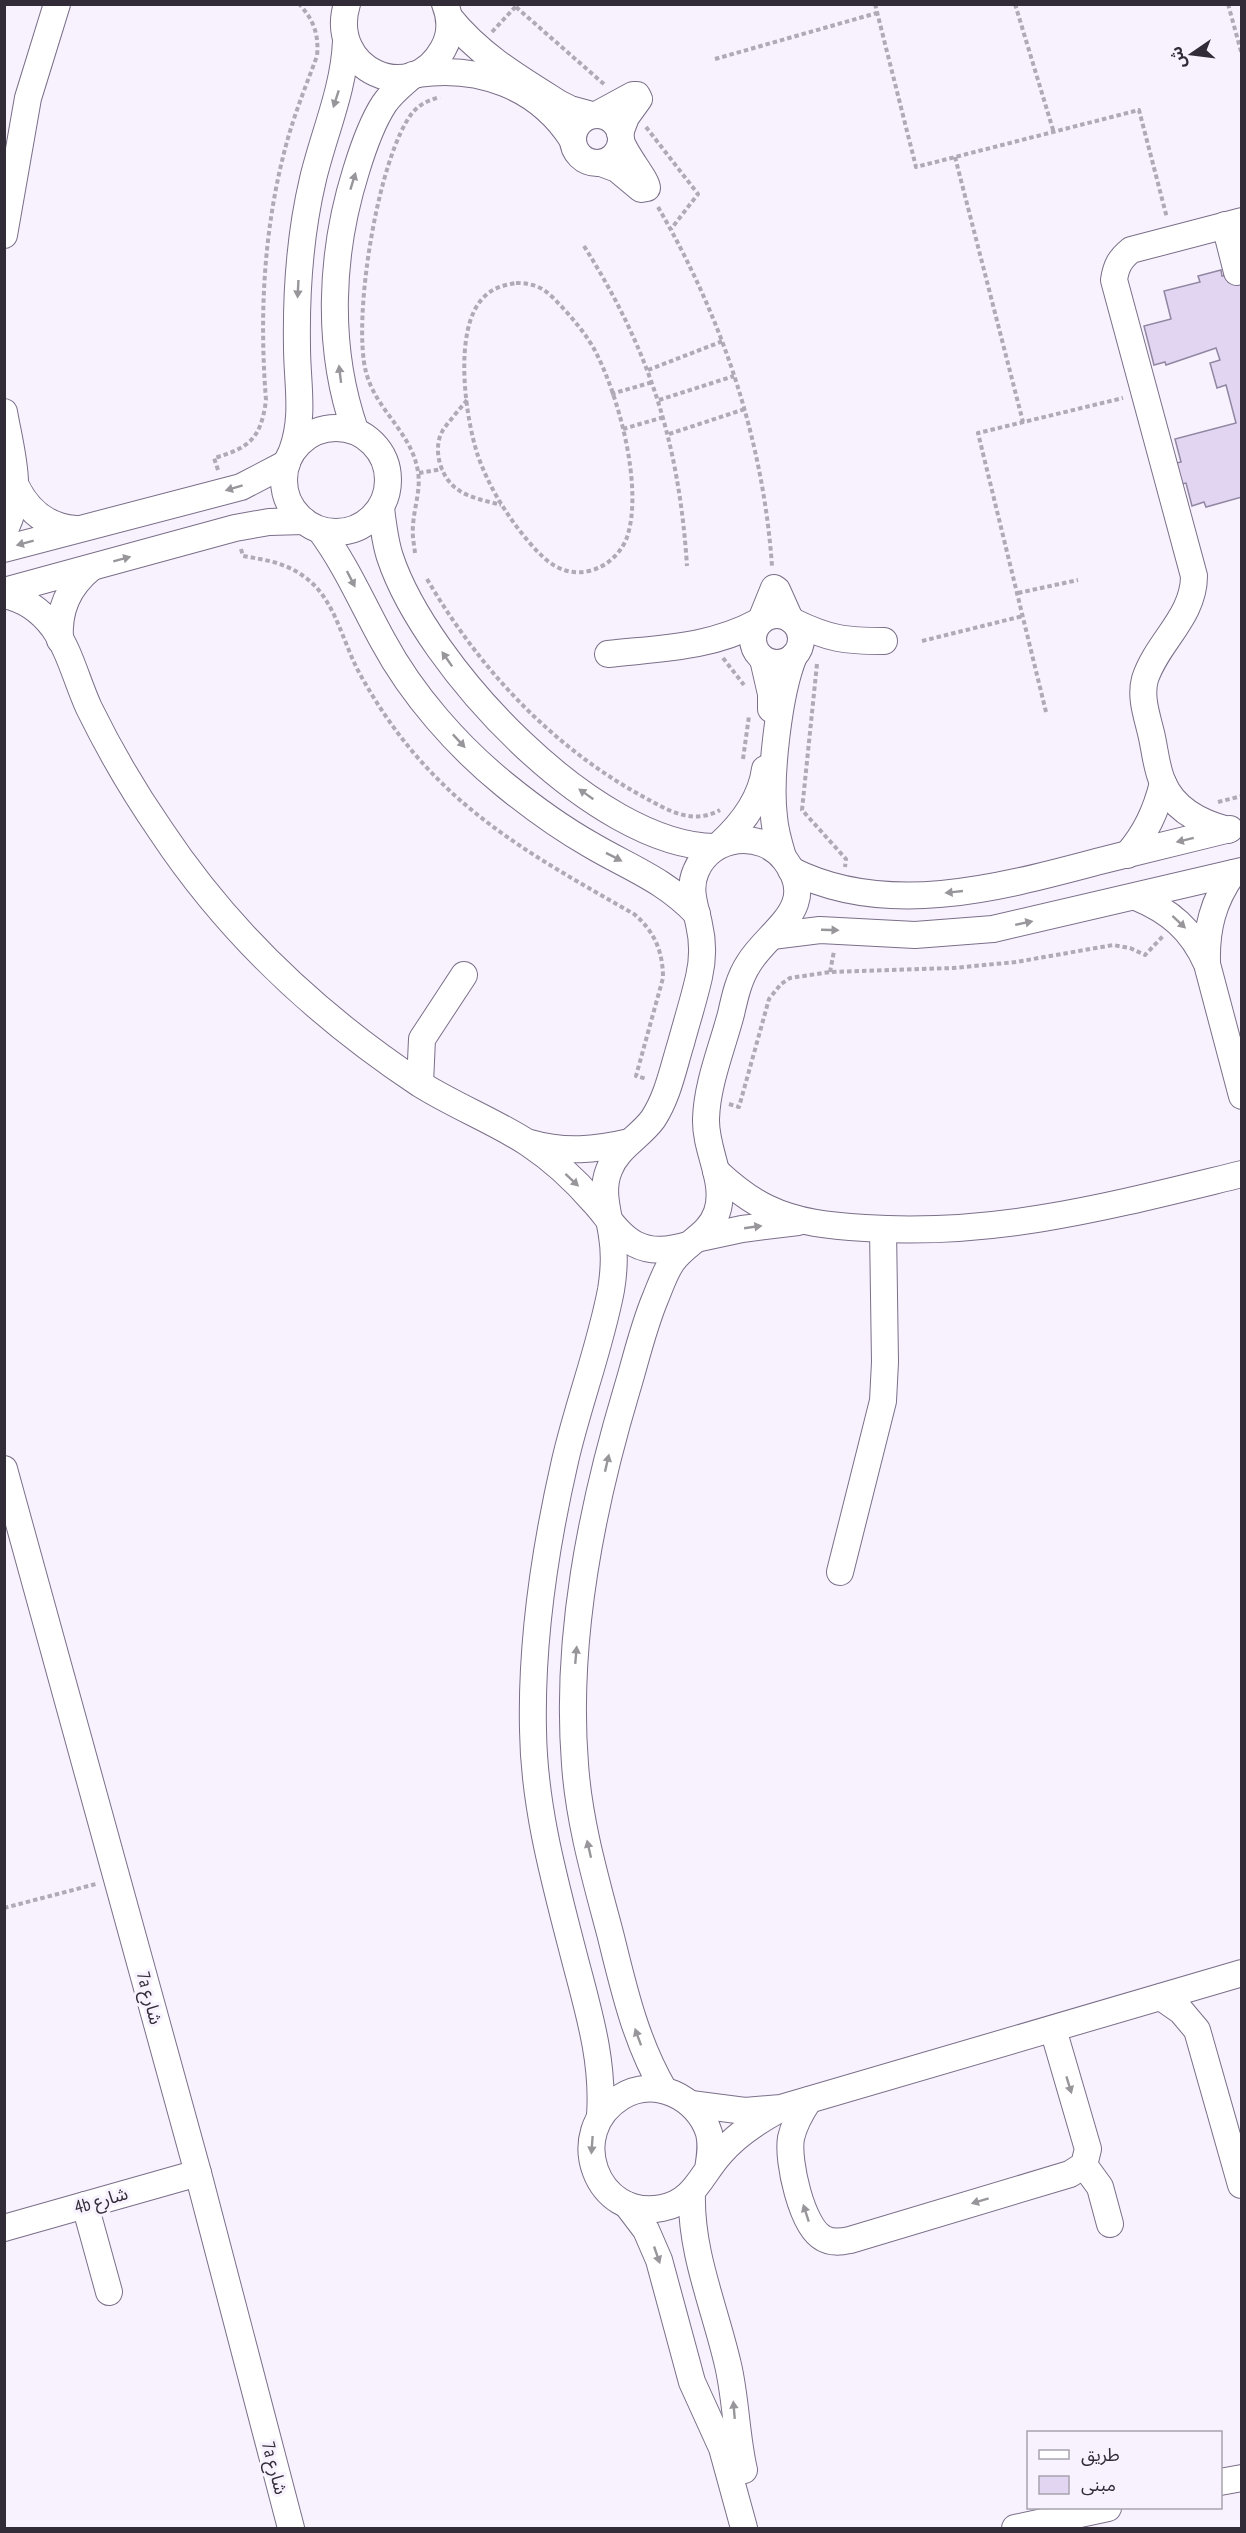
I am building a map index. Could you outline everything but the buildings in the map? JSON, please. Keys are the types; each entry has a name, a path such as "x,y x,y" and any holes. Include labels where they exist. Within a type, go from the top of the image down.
{"street":[{"path":"4,235 28,98 57,4"},
{"path":"343,20 356,59 373,72 393,77 465,72 490,77 520,84 570,109 612,120 621,137 628,159 646,183 647,188 641,189 617,169 585,160 578,155 572,139 552,113 520,84 477,47 448,9"},
{"path":"355,430 341,383 334,308 341,233 349,194 375,118 386,102 439,56 447,37 448,9"},
{"path":"343,20 342,81 322,141 304,225 297,311 301,416 284,479 286,495 293,510 312,526 348,572 384,643 418,694 459,742 504,785 554,822 667,886 697,914"},
{"path":"572,139 578,124 637,95 639,99 626,117 615,155 601,163"},
{"path":"1235,828 1212,826 1185,811 1173,798 1163,783 1143,699 1143,688 1151,667 1188,606 1194,586 1194,576 1114,280 1116,268 1131,250 1172,238 1236,227 1237,272"},
{"path":"4,412 16,486 13,511 4,531"},
{"path":"4,549 225,491 257,480 290,457 302,440 327,428 341,427 355,430 379,449 386,463 389,478 387,494 381,508 369,521 354,530 337,533 312,526 269,522 235,528 4,593"},
{"path":"16,486 31,509 42,518 67,528 81,529"},
{"path":"381,508 390,557 420,619 482,704 559,776 594,800 648,831 681,844 718,846 733,840 761,842 773,848 787,864 816,882 843,889 914,895 985,889 1235,828"},
{"path":"60,640 59,626 65,599 72,587 91,568"},
{"path":"664,2090 635,2031 590,1855 575,1771 573,1686 584,1575 614,1433 655,1299 672,1262 712,1223 719,1207 720,1189 707,1135 708,1097 743,974 750,960 783,926 791,914 796,899 795,884 787,864 761,813 764,773 773,740 785,680 800,647 801,638 799,629 774,588 760,621 754,628 753,643 761,658 771,694 773,740"},
{"path":"4,593 34,608 44,617 60,640 89,707 122,771 161,832 205,891 253,945 305,996 361,1042 455,1105 527,1143 579,1186 621,1233 635,1244 652,1250 671,1250 694,1241 742,1229 807,1222 883,1229 951,1229 1020,1223 1110,1206 1242,1174"},
{"path":"608,654 715,643 778,614 818,633 844,640 884,641"},
{"path":"715,643 779,663 844,640"},
{"path":"1127,855 1153,817 1163,783"},
{"path":"600,2116 602,2092 597,2044 543,1830 535,1774 533,1729 537,1639 554,1515 573,1431 612,1284 614,1262 605,1203 605,1186 609,1169 617,1154 654,1117 669,1085 701,970 702,942 692,892 696,870 704,857 741,824 761,813"},
{"path":"772,936 804,931 837,930 886,935 955,934 1013,925 1237,872"},
{"path":"1207,964 1206,946 1212,911 1237,872"},
{"path":"1136,897 1165,910 1178,920 1200,947 1207,964 1242,1096"},
{"path":"420,1083 422,1039 464,975"},
{"path":"527,1143 567,1150 609,1147 630,1142"},
{"path":"716,1171 731,1185 758,1203 807,1222"},
{"path":"840,1572 883,1401 885,1362 883,1229"},
{"name":"7a شارع","path":"4,1468 198,2173 291,2529"},
{"path":"691,2104 745,2110 781,2108 1242,1973"},
{"path":"1197,2030 1201,2005 1211,1982"},
{"path":"1161,1997 1181,2011 1197,2030 1230,2107 1240,2185"},
{"path":"809,2100 794,2126 790,2154 792,2169 811,2227 824,2239 832,2242 850,2240 1070,2174 1084,2165 1088,2149 1053,2029"},
{"path":"708,2169 711,2152 709,2134 702,2118 691,2104 678,2095 664,2090 645,2089 627,2093 611,2103 600,2116 593,2132 590,2150 593,2167 612,2196 627,2205 644,2209 662,2209 678,2203 692,2193 719,2154 748,2128 781,2108"},
{"path":"1084,2165 1100,2187 1110,2224"},
{"name":"4b شارع","path":"4,2228 198,2173"},
{"path":"692,2193 694,2234 730,2375 749,2520"},
{"path":"85,2205 109,2292"},
{"path":"627,2205 646,2230 656,2252 692,2382 722,2448 749,2520"},
{"path":"1222,2482 1242,2478"},
{"path":"1015,2529 1104,2509"}],"path":[{"path":"225,491 214,459 239,451 248,443 261,423 266,400 263,314 271,219 288,139 318,45 314,25 299,4"},
{"path":"477,47 518,4"},
{"path":"875,4 916,167 1139,110 1172,238"},
{"path":"1016,4 1054,133"},
{"path":"1228,4 1242,55"},
{"path":"715,59 877,13"},
{"path":"417,559 412,525 419,490 418,473 409,441 376,398 366,370 363,344 365,279 376,214 400,134 421,105 441,96 458,94 465,72"},
{"path":"955,157 1023,422"},
{"path":"647,188 693,271 723,341 745,409 764,494 774,588"},
{"path":"584,246 620,306 659,400 678,477 687,566"},
{"path":"516,283 539,287 549,294 572,318 601,363 611,394 623,429 632,473 627,538 622,548 605,565 583,572 560,569 549,564 518,530 501,505 478,456 471,431 464,374 466,344 472,318 484,297 493,290 516,283"},
{"path":"648,370 723,341"},
{"path":"659,400 734,376"},
{"path":"611,394 652,382"},
{"path":"1046,712 978,433 1144,393"},
{"path":"467,400 442,431 438,449 442,469 448,481 457,489 468,495 501,505"},
{"path":"669,434 745,409"},
{"path":"623,429 664,417"},
{"path":"418,473 442,469"},
{"path":"235,528 243,556 285,566 308,579 319,591 328,603 360,675 381,709 404,741 458,799 520,847 634,914 645,923 660,949 663,978 636,1076 669,1085"},
{"path":"425,575 466,640 494,675 551,734 583,760 618,782 680,816 703,817 723,808 731,800 761,813 802,810"},
{"path":"1018,593 1078,580"},
{"path":"922,641 1023,616"},
{"path":"715,643 723,660 737,675 748,695"},
{"path":"819,647 802,810 846,859 843,889"},
{"path":"743,760 750,706"},
{"path":"708,1097 739,1107 766,1008 774,990 790,978 830,972 953,968 1005,963 1113,945 1130,948 1145,955 1178,920"},
{"path":"830,972 837,930"},
{"path":"4,1908 117,1878"}]}
